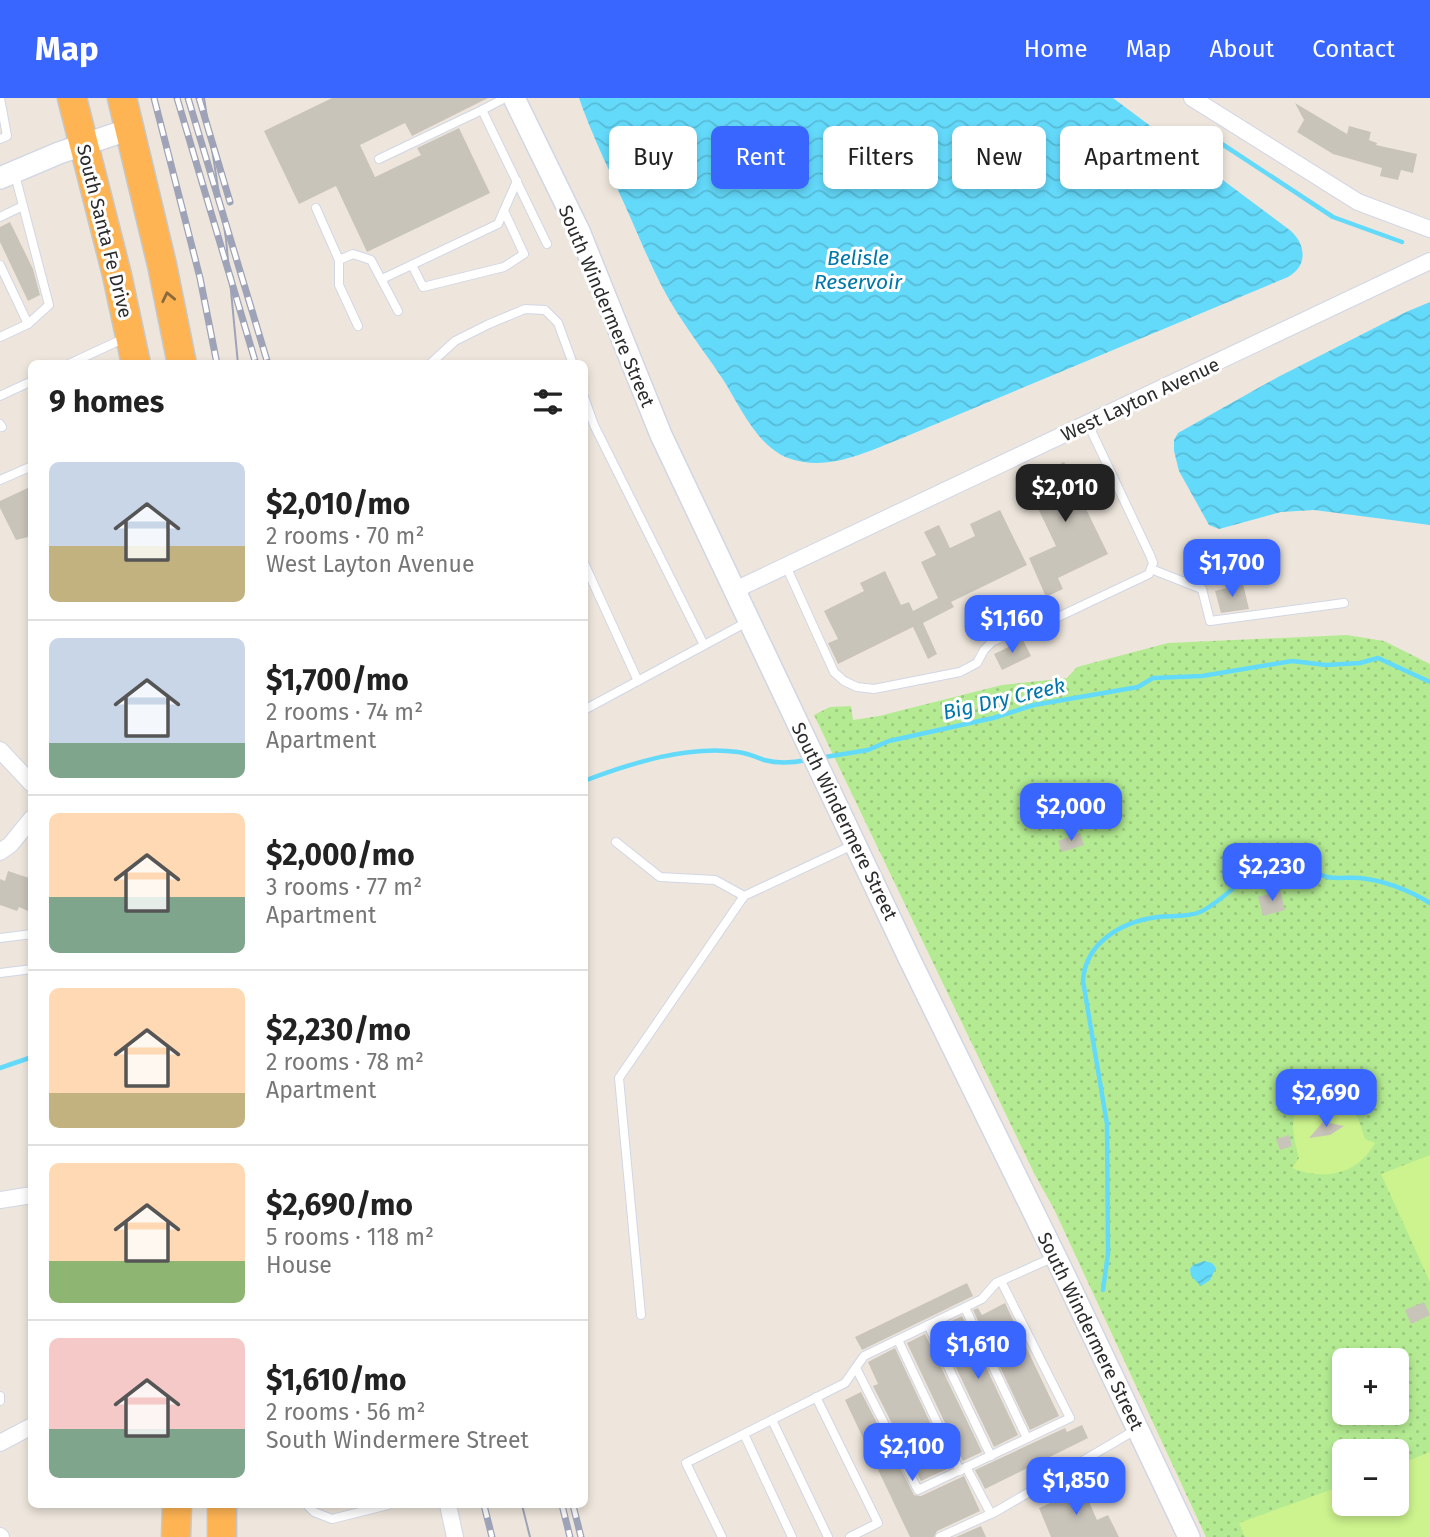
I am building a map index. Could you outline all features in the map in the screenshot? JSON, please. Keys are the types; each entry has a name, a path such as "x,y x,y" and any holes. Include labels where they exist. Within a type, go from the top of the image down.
{"highway":[{"name":"South Santa Fe Drive","path":"72,98 135,360"},
{"path":"122,98 181,360"},
{"path":"176,1537 177,1508"},
{"path":"222,1508 222,1537"}],"street":[{"name":"South Windermere Street","path":"514,98 579,231 650,409 786,699 1189,1537"},
{"path":"1192,98 1358,202 1430,229"},
{"path":"7,175 130,129"},
{"name":"West Layton Avenue","path":"736,590 1430,261"},
{"path":"0,751 28,780"},
{"path":"0,852 10,845 28,823"},
{"path":"0,1200 28,1196"},
{"path":"0,1443 28,1428"},
{"path":"449,1508 455,1537"}],"lane":[{"path":"0,139 7,136 1,98"},
{"path":"379,159 505,98"},
{"path":"482,110 547,244"},
{"path":"0,337 28,324 49,305 23,206 7,175"},
{"path":"382,279 498,224 517,181"},
{"path":"0,217 23,206"},
{"path":"316,208 339,260 339,285 358,326"},
{"path":"412,265 423,287 504,267 524,254 504,211"},
{"path":"339,260 353,254 371,260 398,311"},
{"path":"0,265 28,324"},
{"path":"435,360 456,341 525,309 545,310 558,323 572,360"},
{"path":"78,360 130,336"},
{"path":"0,396 28,384"},
{"path":"588,408 704,645"},
{"path":"786,566 834,672 844,681 857,687 874,689 960,672 977,663 992,642 1035,621 1056,618 1149,574 1153,563 1150,555 1088,424"},
{"path":"0,480 28,468"},
{"path":"1151,569 1202,589 1210,621 1344,603"},
{"path":"588,572 638,681"},
{"path":"588,706 749,620"},
{"path":"615,842 660,877 715,880 744,896"},
{"path":"641,1315 620,1078 744,896 855,844"},
{"path":"0,938 28,934"},
{"path":"0,973 28,970"},
{"path":"722,1537 686,1463 845,1383 864,1356 982,1299 996,1283 1056,1257"},
{"path":"856,1368 918,1490 1070,1418 1001,1281"},
{"path":"965,1308 1027,1438"},
{"path":"928,1325 992,1456"},
{"path":"898,1340 963,1469 990,1514"},
{"path":"816,1397 878,1522 850,1537"},
{"path":"772,1420 828,1537"},
{"path":"940,1537 990,1514 1137,1428"},
{"path":"744,1434 792,1537"},
{"path":"310,1508 332,1519 376,1508"}],"green space":[{"path":"1347,635 1384,641 1430,664 1430,1537 1206,1537 1054,1209 1035,1175 814,715 830,707 851,706 853,720 879,716 1002,685 1067,678 1077,667 1168,643"},
{"path":"1319,1092 1339,1094 1346,1099 1355,1113 1365,1139 1375,1143 1359,1162 1339,1172 1328,1174 1292,1168 1299,1158 1293,1128 1296,1111 1308,1097"},
{"path":"1430,1155 1430,1282 1381,1174"},
{"path":"1430,1452 1430,1537 1245,1537 1239,1523 1332,1489 1332,1516 1409,1516 1409,1460"}],"water":[{"name":"Belisle Reservoir","path":"579,98 1113,98 1150,126 1060,126 1060,189 1223,189 1223,180 1291,231 1300,243 1302,261 1288,277 873,450 831,462 803,462 777,453 759,436 743,414 676,311 617,189 697,189 697,126 609,126 609,170"},
{"path":"1430,302 1430,525 1314,510 1281,512 1219,529 1209,525 1179,471 1174,451 1174,440 1178,433 1278,377"},
{"path":"1204,1261 1212,1263 1216,1268 1210,1280 1201,1286 1191,1276 1190,1269"}],"building":[{"path":"332,98 488,98 412,136 405,123 360,145 375,177 421,155 417,148 459,128 490,193 367,252 336,186 299,204 264,131"},
{"path":"1295,103 1347,134 1349,126 1371,132 1369,140 1377,143 1376,145 1417,154 1413,173 1401,170 1398,180 1380,176 1382,168 1333,154 1297,132 1304,120"},
{"path":"10,222 33,269 40,295 28,301 0,242 0,227"},
{"path":"1064,462 1071,475 1087,467 1102,499 1085,507 1108,554 1058,578 1063,589 1046,597 1029,558 1056,546 1025,481"},
{"path":"28,488 28,537 16,540 0,508 0,501"},
{"path":"1000,510 1027,565 951,602 954,607 923,623 937,654 928,659 913,627 838,664 828,643 838,639 824,611 864,591 860,583 885,571 901,605 909,602 913,611 938,598 921,562 936,555 924,532 939,525 950,548 975,536 970,524"},
{"path":"1243,584 1249,609 1221,613 1215,591"},
{"path":"1023,640 1031,656 1002,670 994,654"},
{"path":"1080,833 1084,845 1062,852 1058,841"},
{"path":"8,871 28,878 28,911 19,907 17,911 0,905 0,879 5,881"},
{"path":"1280,890 1285,910 1263,916 1258,897"},
{"path":"1328,1116 1330,1123 1344,1126 1330,1135 1309,1138"},
{"path":"1289,1135 1292,1146 1280,1150 1276,1139"},
{"path":"967,1283 973,1296 862,1350 855,1337"},
{"path":"1424,1302 1430,1315 1411,1324 1405,1310"},
{"path":"1005,1303 1059,1416 1030,1430 973,1310 978,1308 982,1315"},
{"path":"962,1316 1018,1435 994,1447 937,1328"},
{"path":"925,1334 982,1452 963,1461 907,1343"},
{"path":"895,1348 951,1467 921,1481 873,1386 878,1384 868,1362"},
{"path":"861,1392 914,1495 921,1496 964,1476 980,1511 937,1531 934,1537 910,1537 845,1400"},
{"path":"1082,1425 1088,1438 985,1489 975,1470 1065,1428 1067,1432"},
{"path":"1081,1484 1097,1520 1108,1515 1119,1537 1051,1537 1039,1508 1068,1495 1066,1490"},
{"path":"981,1526 986,1537 956,1537"}],"waterway":[{"path":"1223,145 1333,217 1402,242"},
{"name":"Big Dry Creek","path":"819,758 868,750 889,741 993,718 1034,705 1138,687 1153,678 1202,676 1292,661 1326,665 1360,663 1378,658 1430,682"},
{"name":"Big Dry Creek","path":"588,780 640,762 699,751 738,752 775,762 807,760"},
{"path":"1103,1290 1108,1254 1107,1124 1083,981 1085,968 1098,945 1118,929 1131,924 1157,917 1184,916 1200,912 1252,874 1274,863 1292,863 1327,877 1379,881 1430,903"},
{"name":"Big Dry Creek","path":"0,1068 28,1058"}],"tram line":[{"path":"204,98 226,239 238,360"},
{"path":"523,1508 530,1537"}],"railway":[{"path":"154,98 200,278 216,360"},
{"path":"177,98 255,360"},
{"path":"188,98 267,360"},
{"path":"199,98 230,202"},
{"path":"485,1508 492,1537"},
{"path":"563,1508 570,1537"},
{"path":"574,1508 581,1537"}]}
